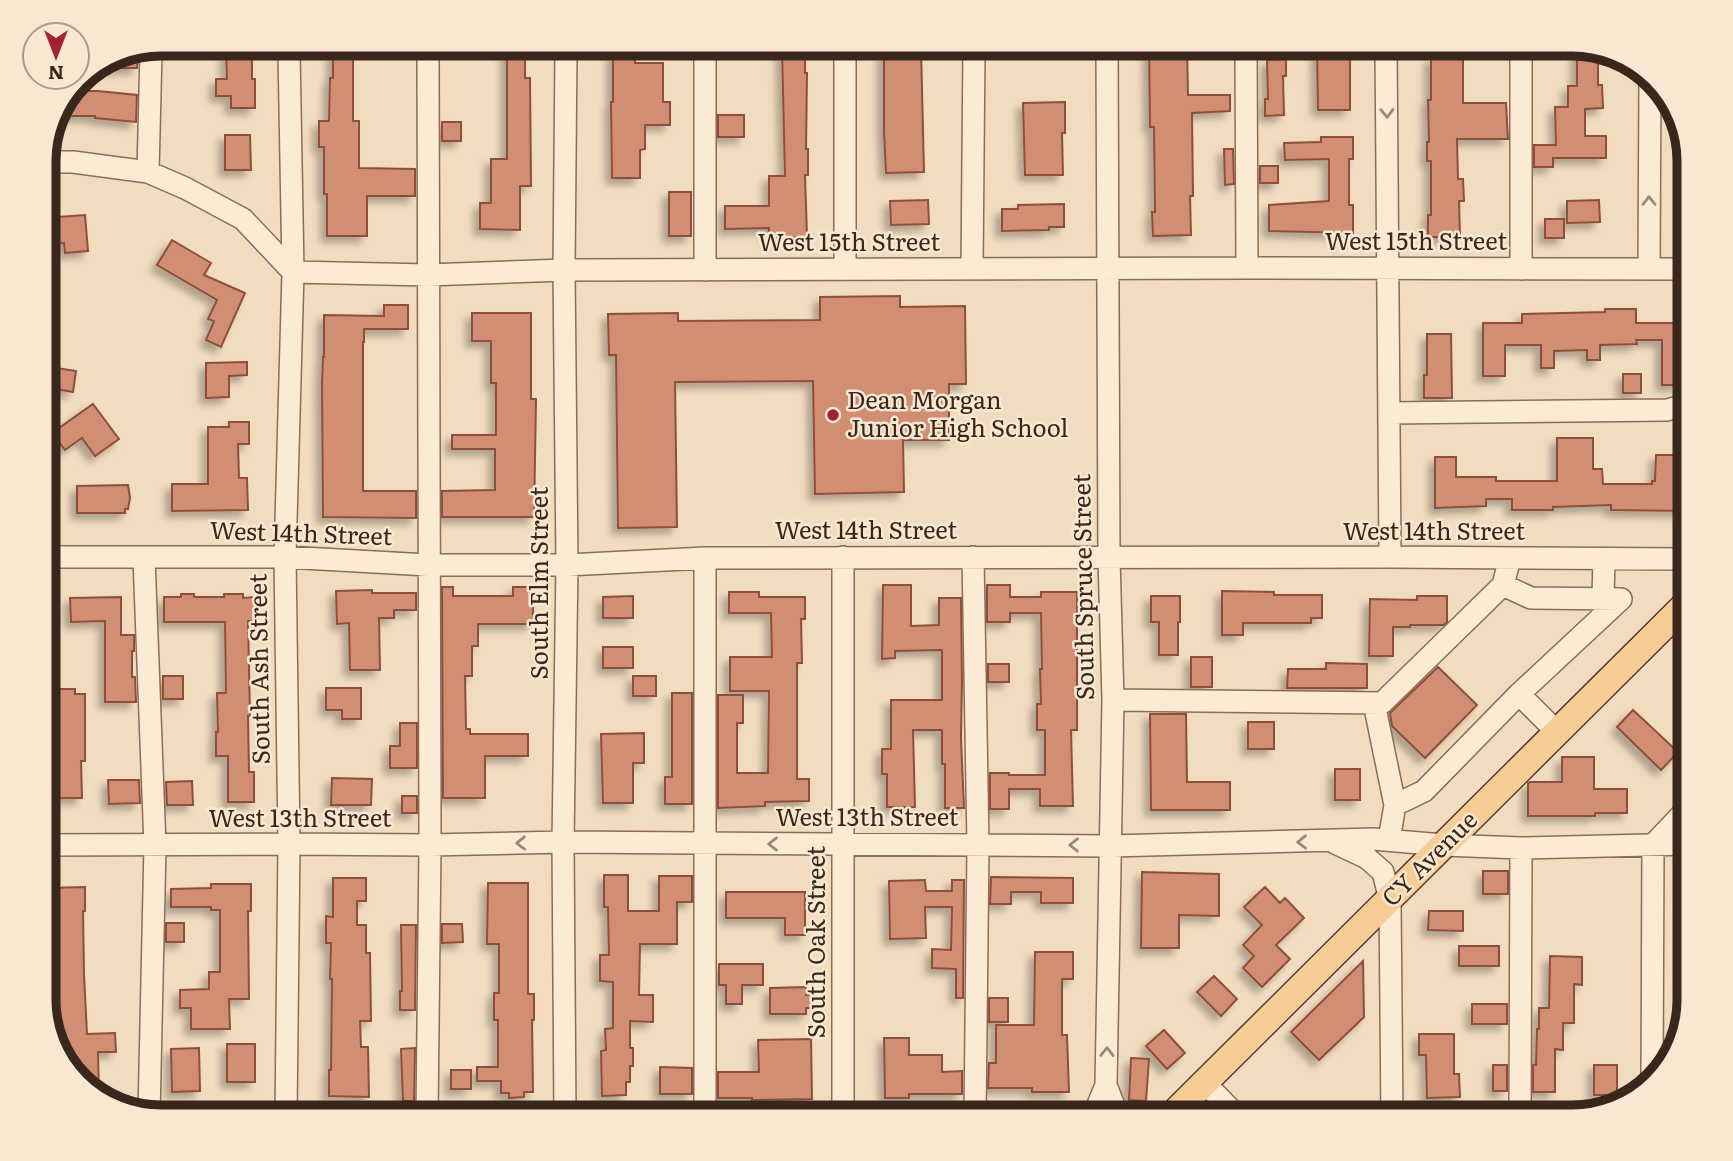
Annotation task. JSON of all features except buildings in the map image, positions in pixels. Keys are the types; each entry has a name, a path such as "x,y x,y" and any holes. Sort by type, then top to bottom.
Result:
{"main road":[{"name":"CY Avenue","path":"1182,1105 1677,613"}],"street":[{"name":"South Ash Street","path":"286,1105 289,844 285,557 293,272 289,56"},
{"path":"427,1105 430,845 428,56"},
{"name":"South Elm Street","path":"565,1105 563,842 568,565 564,270 566,56"},
{"path":"705,56 705,270"},
{"path":"845,56 845,269"},
{"path":"972,269 974,56"},
{"name":"South Spruce Street","path":"1098,1105 1106,1085 1113,700 1106,269 1107,56"},
{"path":"1246,56 1247,268"},
{"path":"1386,56 1390,557"},
{"path":"1521,56 1521,269"},
{"path":"148,172 150,57"},
{"path":"1649,269 1650,91"},
{"path":"56,162 148,172 185,188 243,219 293,272"},
{"name":"West 15th Street","path":"293,272 428,275 564,270 1677,269"},
{"path":"1389,413 1667,410 1677,407"},
{"name":"West 14th Street","path":"56,557 285,557 428,565 568,565 705,558 842,557 1677,559"},
{"name":"South Oak Street","path":"842,557 843,1105"},
{"path":"973,557 978,845 975,1105"},
{"path":"144,558 155,846 149,1104"},
{"path":"705,558 705,1105"},
{"path":"1113,700 1382,703 1503,585 1510,558"},
{"path":"1604,559 1604,598"},
{"path":"1395,806 1424,791 1519,694 1621,599 1531,598 1503,585"},
{"path":"1519,694 1557,732"},
{"path":"1374,703 1395,806 1389,840"},
{"path":"1651,1068 1653,845 1677,820"},
{"name":"West 13th Street","path":"56,845 430,845 563,842 1111,846 1389,840 1521,848 1677,845"},
{"path":"1331,841 1367,858 1383,872 1390,900 1392,1105"},
{"path":"1520,1105 1521,848"},
{"path":"1205,1083 1226,1105"},
{"name":"South Spruce Street","path":"1106,1085 1114,1105"}],"place":[{"name":"Dean Morgan Junior High School","path":"833,415"}]}
